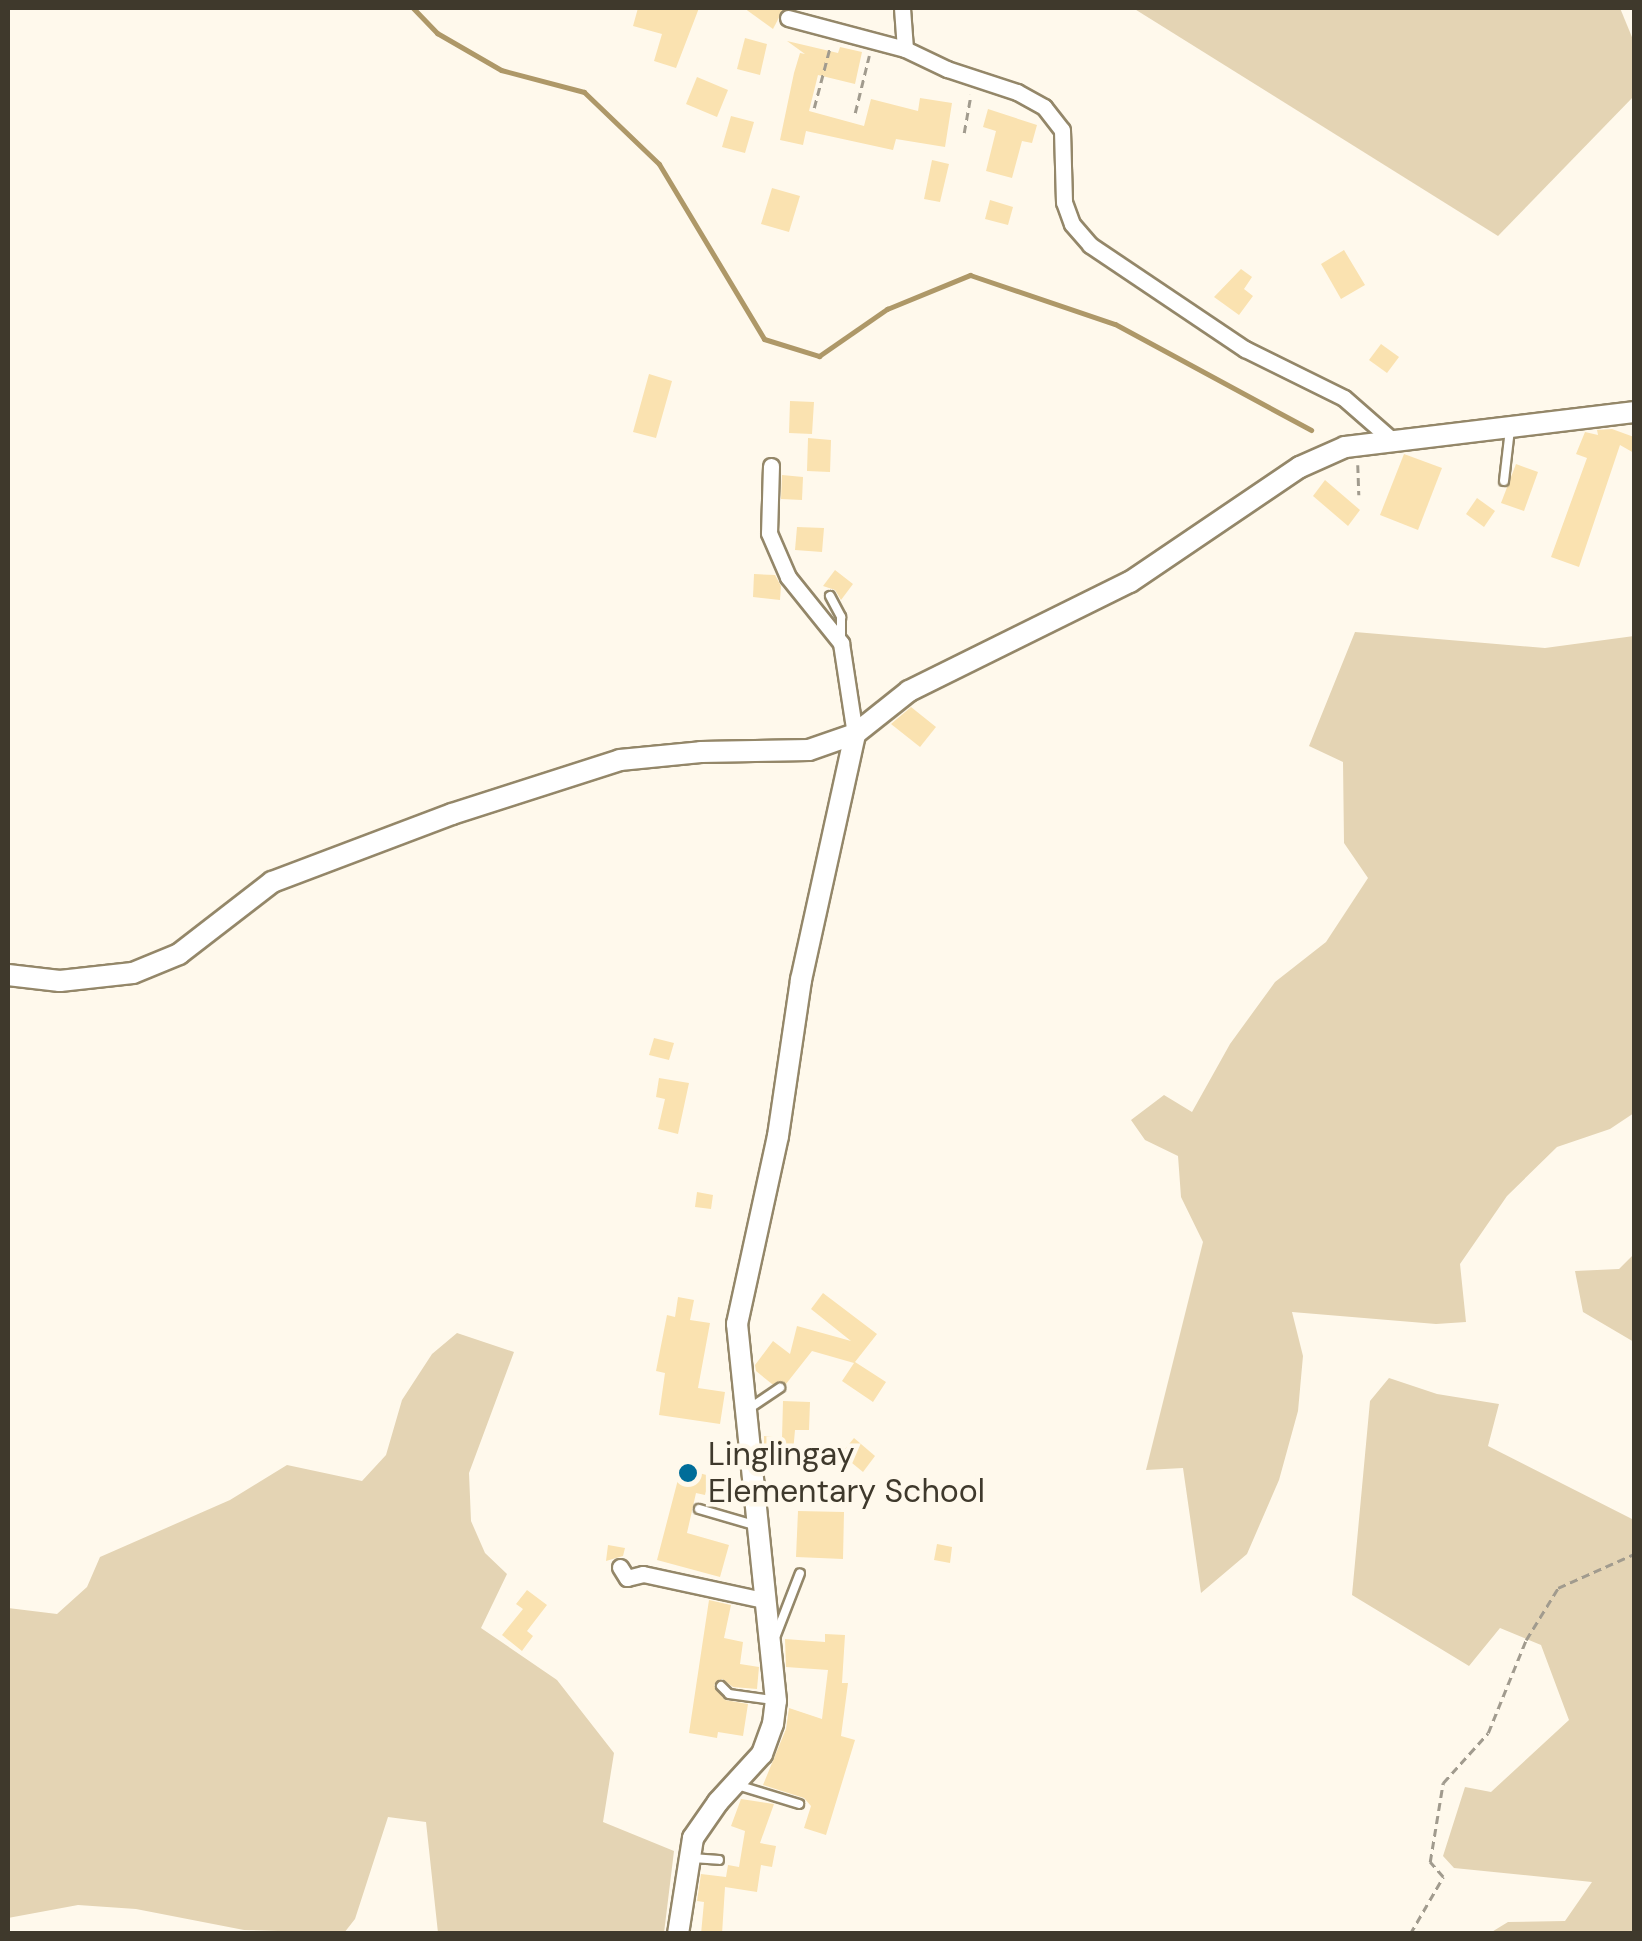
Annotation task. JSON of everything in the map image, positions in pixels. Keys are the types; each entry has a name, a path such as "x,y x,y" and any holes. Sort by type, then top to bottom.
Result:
{"street":[{"path":"902,8 905,49"},
{"path":"788,18 905,49 1017,92 1044,107 1062,130 1064,202 1072,224 1090,245 1245,349 1344,398 1392,440"},
{"path":"8,974 60,981 132,974 179,954 272,882 452,814 620,760 700,752 809,750 855,734 910,691 1130,582 1300,466 1358,443 1634,412"},
{"path":"678,1934 693,1838 718,1802 737,1786 762,1754 776,1701 743,1412 737,1324 778,1136 800,980 855,734 841,643 788,578 769,533 771,466"},
{"path":"620,1568 628,1578 643,1574 763,1600"}],"lane":[{"path":"1504,481 1511,424"},
{"path":"830,596 840,616 841,643"},
{"path":"743,1412 780,1388"},
{"path":"699,1509 758,1526"},
{"path":"771,1649 800,1573"},
{"path":"720,1686 729,1694 776,1701"},
{"path":"737,1786 798,1804"},
{"path":"688,1858 719,1860"}],"path":[{"path":"814,108 833,33"},
{"path":"855,113 872,42"},
{"path":"964,133 974,78"},
{"path":"1358,443 1359,495"},
{"path":"1410,1934 1442,1877 1430,1862 1443,1783 1488,1733 1526,1640 1558,1588 1634,1554"}],"shaded area":[{"path":"1133,8 1620,8 1634,42 1634,96 1498,236"},
{"path":"1355,632 1545,648 1634,636 1634,1113 1610,1129 1557,1147 1507,1196 1460,1264 1466,1322 1436,1324 1292,1312 1303,1356 1298,1411 1279,1480 1247,1554 1201,1593 1183,1468 1146,1470 1203,1242 1181,1197 1178,1156 1145,1140 1131,1120 1164,1095 1192,1112 1230,1044 1275,982 1326,942 1368,878 1344,843 1343,762 1309,746"},
{"path":"1634,1254 1634,1342 1583,1312 1575,1271 1619,1269"},
{"path":"457,1333 514,1352 469,1473 471,1521 485,1553 507,1574 481,1628 557,1680 614,1753 603,1822 674,1851 664,1933 438,1933 426,1822 388,1817 355,1919 344,1933 244,1930 136,1909 78,1905 8,1918 8,1608 57,1614 87,1587 100,1557 230,1500 287,1465 362,1481 386,1455 402,1400 432,1354"},
{"path":"1389,1378 1437,1394 1499,1404 1488,1446 1634,1520 1634,1933 1490,1933 1508,1922 1565,1921 1592,1882 1454,1868 1443,1856 1465,1787 1491,1792 1569,1720 1541,1645 1500,1628 1469,1666 1352,1595 1370,1401"}],"building":[{"path":"638,8 699,8 676,68 654,61 662,34 633,26"},
{"path":"744,8 784,8 773,29"},
{"path":"745,38 767,44 760,75 737,69"},
{"path":"787,41 838,53 840,47 862,52 855,84 818,75 809,111 864,126 871,99 918,111 920,98 952,103 945,147 896,139 893,150 806,131 803,145 780,140 794,73 800,53 805,54"},
{"path":"697,77 728,90 717,117 686,104"},
{"path":"988,109 1037,125 1032,143 1022,141 1012,178 986,171 996,131 983,127"},
{"path":"731,116 754,122 745,153 722,147"},
{"path":"932,160 949,164 940,202 924,199"},
{"path":"772,188 800,196 789,232 761,224"},
{"path":"990,200 1013,207 1008,225 985,219"},
{"path":"1344,250 1365,285 1341,299 1321,264"},
{"path":"1241,269 1252,277 1244,289 1253,296 1239,315 1214,297"},
{"path":"1381,344 1399,357 1387,373 1369,360"},
{"path":"649,374 672,381 656,438 633,432"},
{"path":"790,401 814,402 812,434 789,433"},
{"path":"1612,429 1634,437 1634,453 1620,445 1579,567 1551,557 1587,458 1576,454 1585,432 1598,435 1597,430"},
{"path":"808,438 831,440 830,472 807,471"},
{"path":"1404,454 1442,468 1418,530 1380,515"},
{"path":"1516,464 1538,472 1524,511 1501,503"},
{"path":"782,475 803,477 802,500 781,499"},
{"path":"1325,480 1360,510 1348,526 1313,496"},
{"path":"1477,498 1495,511 1484,527 1466,514"},
{"path":"797,527 824,528 822,552 795,550"},
{"path":"835,570 853,584 841,600 835,590 823,586"},
{"path":"754,574 775,575 781,586 780,600 753,597"},
{"path":"911,707 936,727 920,747 891,724"},
{"path":"654,1038 674,1043 669,1060 649,1055"},
{"path":"659,1078 689,1083 678,1134 658,1129 665,1099 656,1097"},
{"path":"697,1192 713,1195 711,1209 695,1207"},
{"path":"823,1293 877,1334 855,1362 886,1382 873,1402 842,1381 854,1363 812,1351 786,1384 772,1384 756,1371 755,1365 773,1341 790,1354 797,1326 851,1341 811,1309"},
{"path":"678,1297 694,1300 690,1320 710,1323 698,1388 725,1392 720,1424 659,1415 665,1373 656,1371 667,1315 675,1317"},
{"path":"783,1401 810,1402 809,1430 795,1430 792,1464 764,1456 764,1436 782,1438"},
{"path":"854,1438 875,1456 863,1472 841,1454"},
{"path":"681,1468 710,1476 705,1495 696,1493 687,1533 729,1545 720,1577 657,1560"},
{"path":"798,1511 844,1512 843,1559 796,1557"},
{"path":"937,1544 952,1547 950,1563 934,1560"},
{"path":"608,1545 625,1548 623,1556 606,1561"},
{"path":"527,1590 547,1605 527,1631 533,1636 522,1651 502,1635 523,1609 516,1604"},
{"path":"709,1600 731,1605 724,1638 743,1642 740,1664 759,1667 757,1689 733,1687 722,1679 714,1685 725,1700 748,1704 743,1736 718,1732 717,1738 689,1733"},
{"path":"825,1634 845,1635 842,1683 848,1683 841,1736 855,1740 826,1835 804,1828 811,1806 804,1798 763,1785 786,1729 789,1708 822,1719 828,1670 786,1667 785,1639 825,1642"},
{"path":"741,1799 774,1804 760,1843 776,1846 772,1867 761,1865 757,1892 725,1887 722,1934 701,1934 704,1902 697,1901 701,1874 726,1877 728,1865 739,1867 745,1831 731,1826"}],"waterway":[{"path":"413,8 437,33 501,70 584,92 659,164 764,339 819,356 887,309 970,275 1115,324 1311,430"}],"place":[{"name":"Linglingay Elementary School","path":"688,1473"}]}
